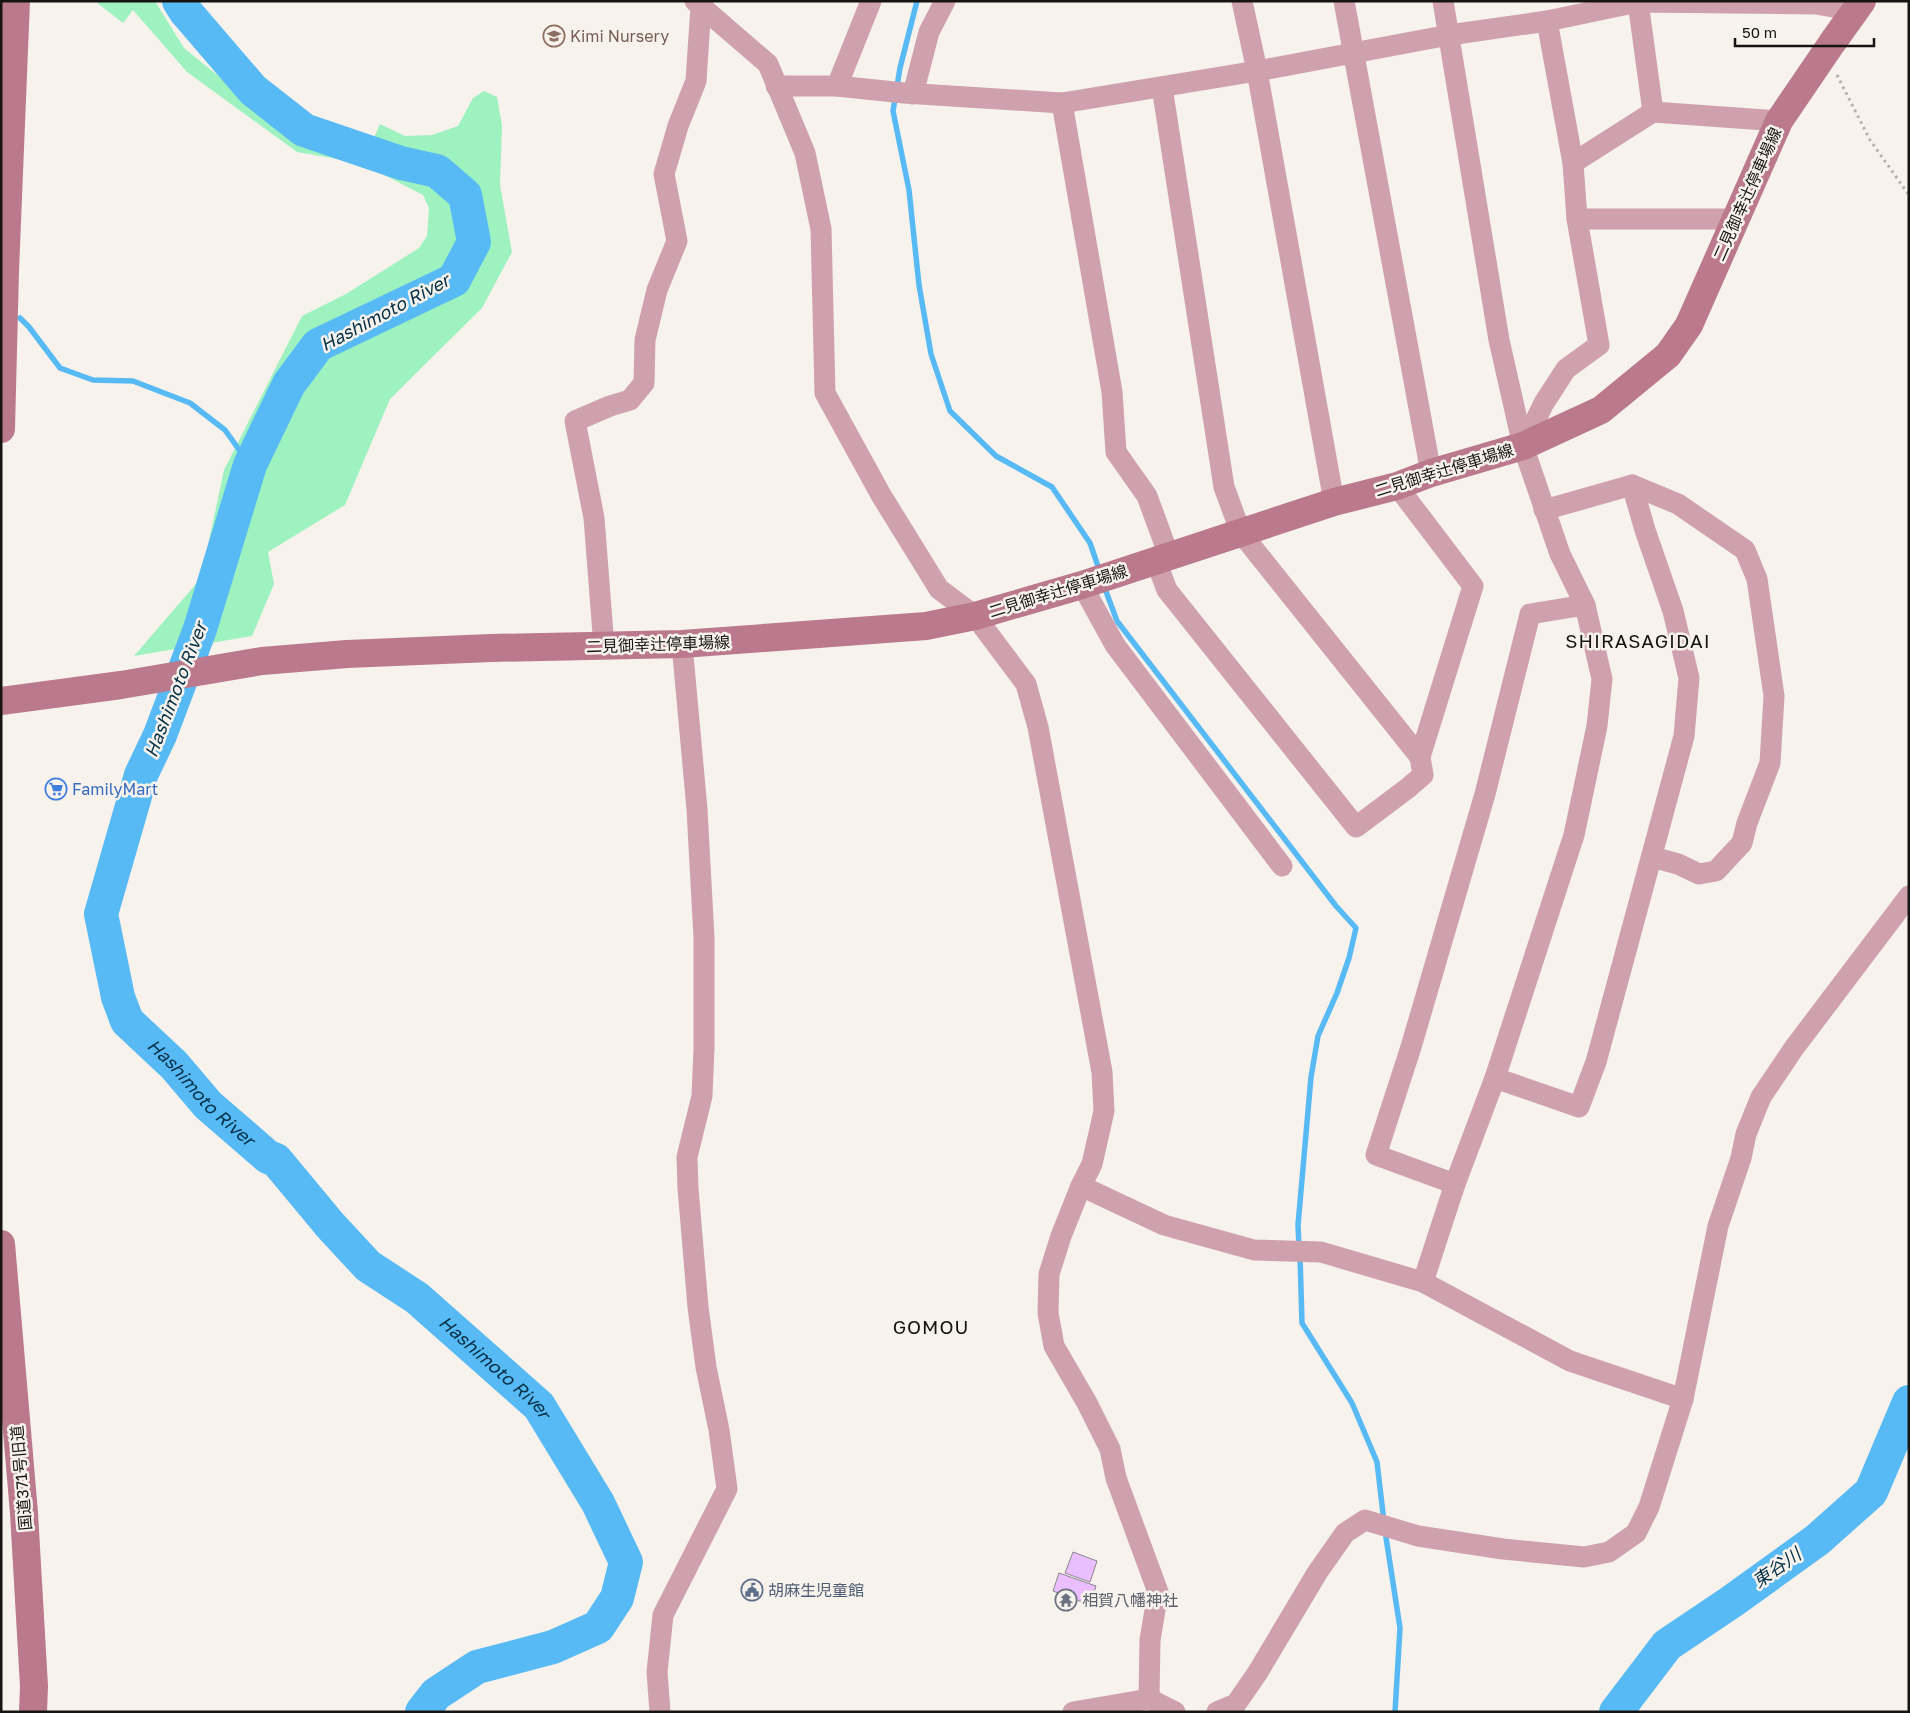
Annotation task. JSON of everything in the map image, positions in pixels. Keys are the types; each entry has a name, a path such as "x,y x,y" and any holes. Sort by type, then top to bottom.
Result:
{"main road":[{"path":"1,429 16,1"},
{"name":"二見御幸辻停車場線","path":"1,702 121,686 262,662 367,654 491,648 682,644 926,626 975,616 1084,585 1334,502 1397,486 1431,473 1523,446 1601,410 1668,355 1689,325 1779,121 1858,6"},
{"name":"国道371号旧道","path":"1,1244 24,1513 34,1686 32,1712"}],"street":[{"path":"844,87 871,1"},
{"path":"909,93 929,32 945,1"},
{"path":"1242,1 1257,72 1334,502"},
{"path":"1344,1 1431,473"},
{"path":"1423,1282 1455,1184 1494,1078 1574,835 1597,726 1602,679 1585,605 1560,554 1523,446 1499,340 1443,1"},
{"path":"776,86 844,87 1062,103 1257,72 1448,34 1548,21 1638,2 1816,3 1858,6"},
{"path":"1638,2 1653,112"},
{"path":"698,4 768,64 806,153 821,229 825,393 881,495 939,589 975,616 1026,684 1038,727 1102,1072 1104,1112 1092,1164 1061,1236 1049,1274 1048,1313 1054,1346 1087,1403 1110,1449 1116,1478 1158,1592 1150,1640 1149,1699"},
{"path":"604,647 594,518 575,421 610,406 630,400 644,383 645,340 657,290 677,241 664,174 678,126 696,81 698,4"},
{"path":"1523,446 1544,404 1566,369 1599,345 1577,219 1573,163 1548,21"},
{"path":"1162,87 1224,487 1241,533 1420,757"},
{"path":"1062,103 1112,392 1116,452 1147,496 1162,558 1167,590 1356,827 1423,775 1420,757 1473,586 1397,486"},
{"path":"1573,163 1653,112 1779,121"},
{"path":"1577,219 1737,219"},
{"path":"1544,510 1632,484 1678,504 1745,550 1757,579 1774,696 1770,763 1747,823 1742,843 1716,871 1699,874 1678,864 1652,856"},
{"path":"1494,1078 1580,1107 1596,1062 1684,736 1689,678 1672,611 1632,484"},
{"path":"1084,585 1115,645 1282,866"},
{"path":"1455,1184 1376,1155 1412,1047 1485,794 1530,614 1585,605"},
{"path":"660,1712 657,1672 663,1615 727,1489 719,1430 706,1367 698,1307 688,1188 687,1157 702,1096 704,938 697,809 682,644"},
{"path":"1217,1712 1236,1704 1258,1672 1317,1573 1346,1533 1365,1520 1418,1536 1503,1549 1584,1558 1609,1552 1636,1533 1649,1507 1683,1399 1718,1226 1746,1134 1761,1097 1794,1048 1909,896"},
{"path":"1081,1186 1164,1225 1254,1250 1321,1252 1423,1282 1570,1361 1683,1399"},
{"path":"1073,1712 1149,1699 1175,1712"}],"path":[{"path":"1832,42 1834,70 1870,140 1909,195"}],"green space":[{"path":"155,1 184,48 275,122 365,158 380,124 405,136 432,135 458,126 473,98 484,91 497,97 502,125 500,185 512,252 482,308 390,399 345,505 268,552 274,584 252,636 134,656 201,578 224,470 302,316 346,294 419,248 427,236 429,208 423,195 361,163 297,152 187,72 133,10 123,23 96,2"}],"building":[{"path":"1073,1552 1097,1561 1090,1582 1065,1573"},
{"path":"1059,1573 1096,1586 1090,1605 1053,1591"}],"waterway":[{"name":"Hashimoto River","path":"179,1 186,12 253,90 304,130 401,163 437,171 465,195 474,242 454,280 318,345 289,384 250,465 200,629 160,735 141,775 101,914 118,997 127,1021 174,1065 208,1105 268,1157 276,1160 330,1225 368,1266 417,1298 539,1406 598,1503 626,1562 617,1598 598,1627 553,1647 477,1667 436,1694 422,1712"},
{"path":"917,1 900,68 893,111 909,190 919,285 931,354 950,411 996,456 1052,487 1090,543 1100,572"},
{"path":"20,318 60,368 93,380 133,381 190,403 225,430 250,465"},
{"path":"1104,586 1117,621 1336,906 1356,928 1349,958 1337,993 1318,1036 1311,1077 1298,1225 1299,1247"},
{"path":"1300,1256 1302,1323 1352,1403 1377,1462 1384,1522"},
{"name":"東谷川","path":"1616,1712 1667,1645 1817,1540 1871,1492 1909,1402"},
{"path":"1385,1531 1400,1628 1395,1712"}],"place":[{"name":"Kimi Nursery","path":"554,36"},
{"name":"FamilyMart","path":"56,789"},
{"name":"胡麻生児童館","path":"752,1590"},
{"name":"相賀八幡神社","path":"1066,1600"}],"district":[{"name":"SHIRASAGIDAI","path":"1638,641"},
{"name":"GOMOU","path":"931,1327"}]}
